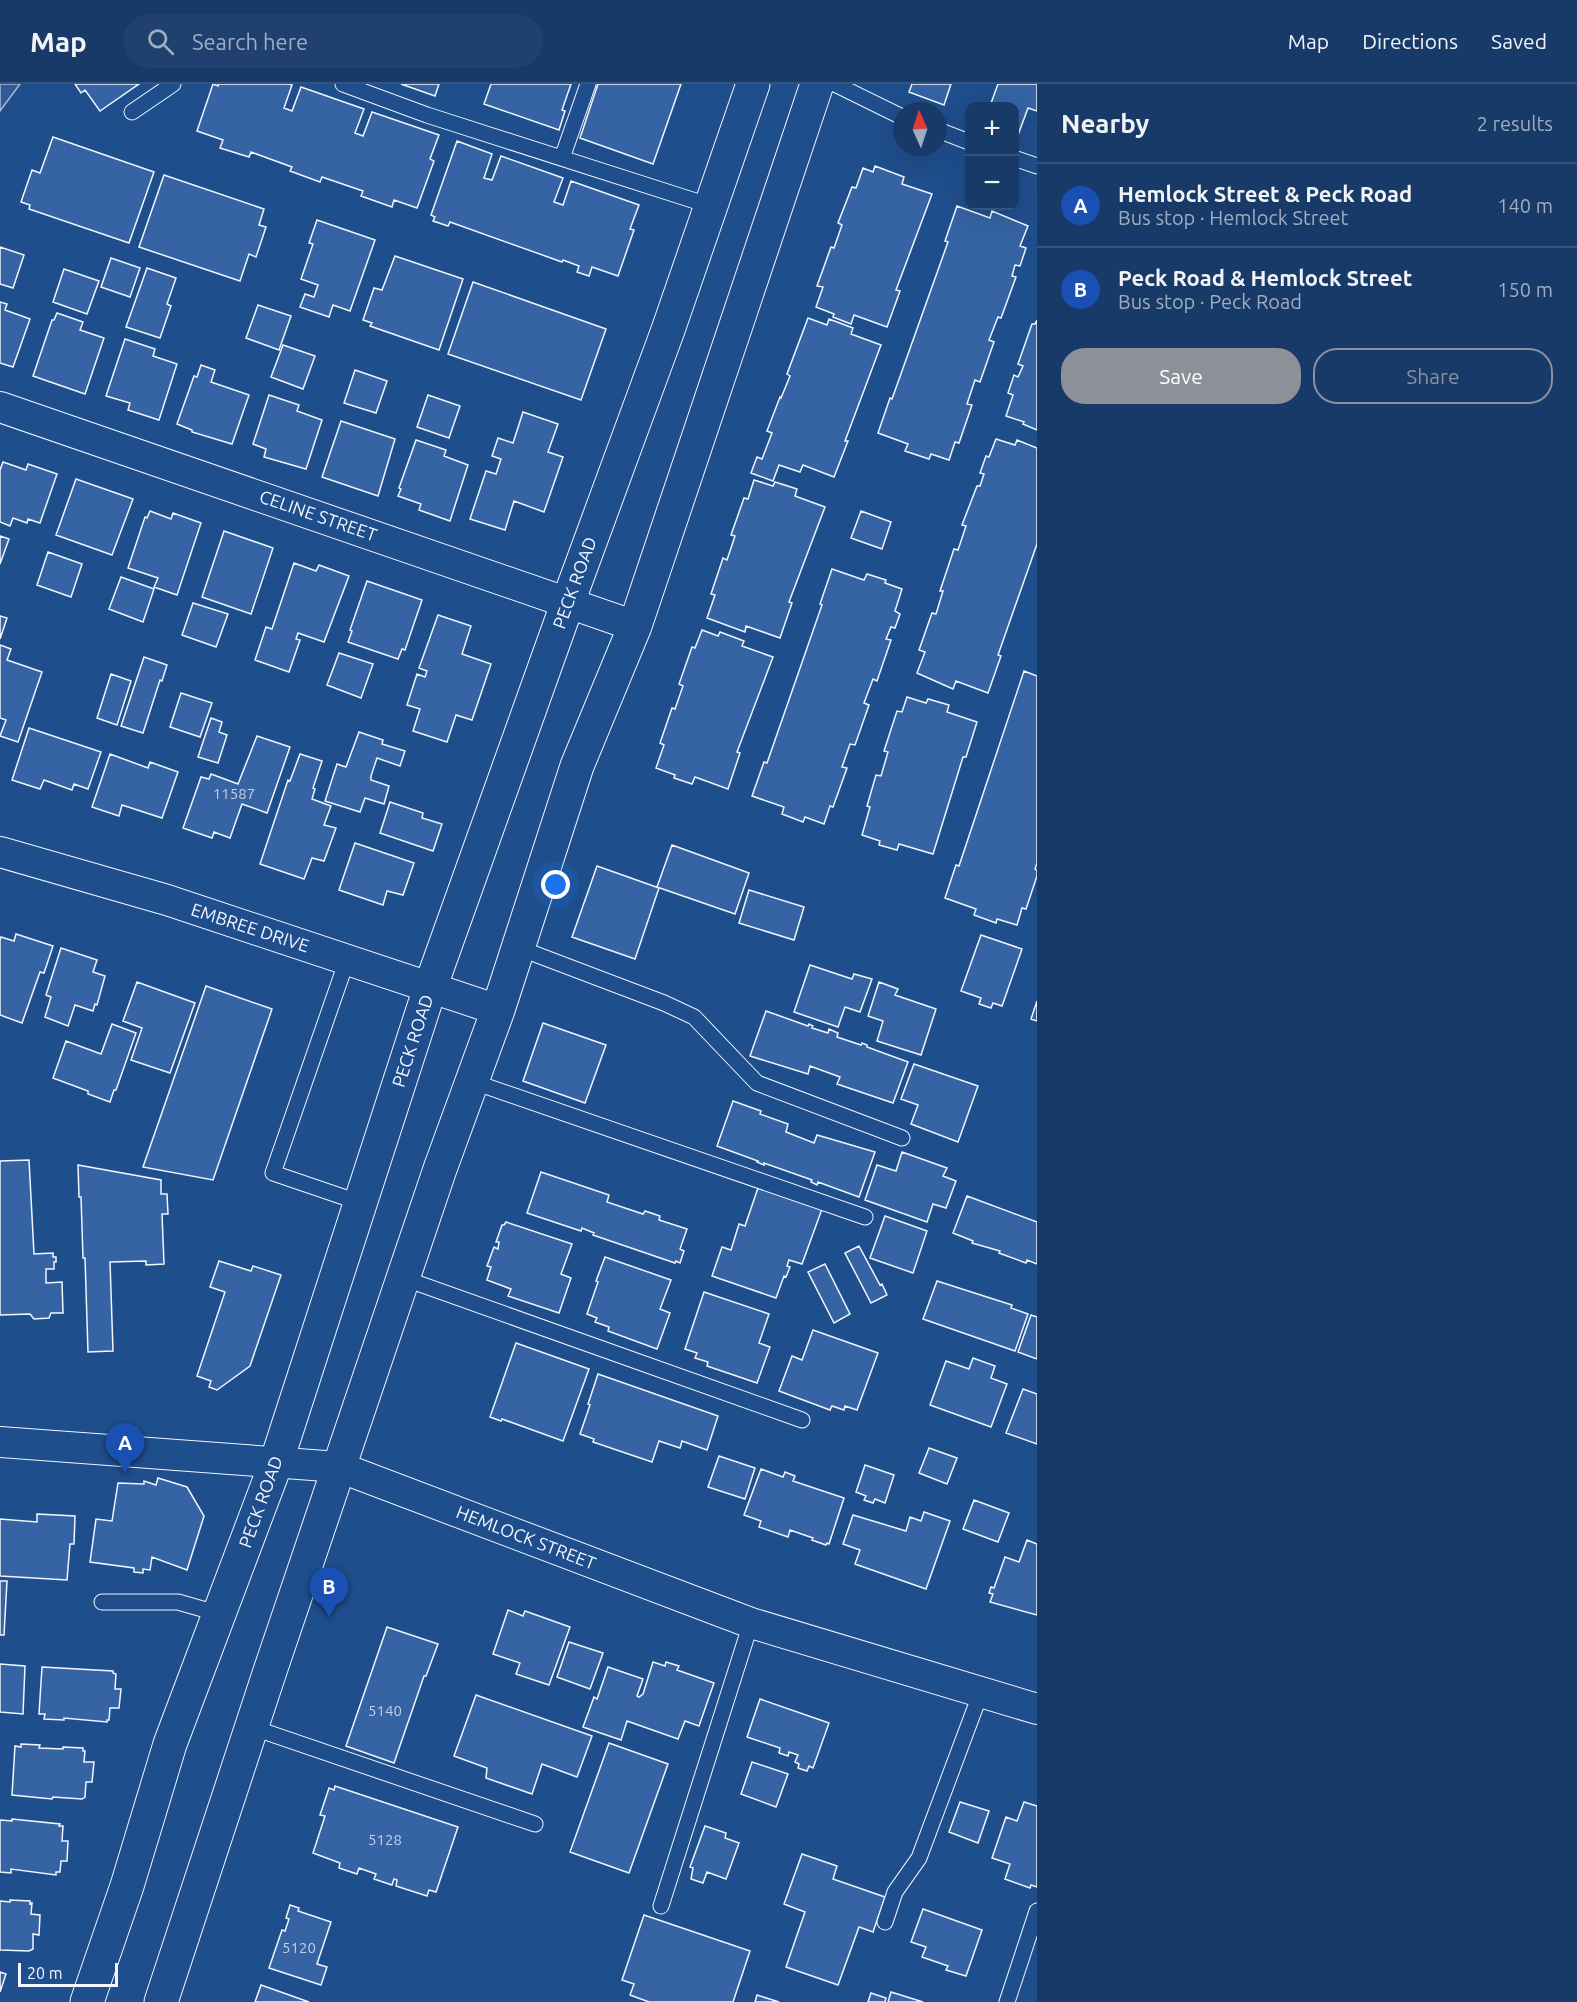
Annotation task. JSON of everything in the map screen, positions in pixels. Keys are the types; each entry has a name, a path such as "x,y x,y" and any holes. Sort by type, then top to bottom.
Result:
{"main road":[{"name":"PECK ROAD","path":"87,2002 127,1886 170,1744 276,1463 430,988 668,330 753,84"},
{"path":"161,2002 251,1727 403,1278 519,948 577,766 635,626 818,84"}],"street":[{"name":"CELINE STREET","path":"0,406 635,626"},
{"name":"EMBREE DRIVE","path":"0,852 166,900 498,1010"},
{"name":"HEMLOCK STREET","path":"0,1442 339,1467 752,1623 1037,1709"}],"lane":[{"path":"132,112 173,84"},
{"path":"343,84 427,116 711,206"},
{"path":"562,158 588,84"},
{"path":"835,84 893,113"},
{"path":"947,133 965,140"},
{"path":"1019,160 1037,166"},
{"path":"519,948 664,1003 694,1017 757,1083 902,1138"},
{"path":"347,960 273,1173 361,1203"},
{"path":"471,1081 865,1217"},
{"path":"403,1278 802,1420"},
{"path":"102,1602 178,1602 220,1614"},
{"path":"661,1906 752,1623"},
{"path":"885,1922 895,1892 919,1858 981,1692"},
{"path":"251,1727 535,1824"},
{"path":"1007,2002 1037,1911"}],"shaded area":[{"path":"0,84 20,84 0,111"}],"building":[{"path":"75,84 139,84 100,111 85,90 81,93"},
{"path":"213,84 218,86 218,84 292,85 284,108 292,111 301,87 364,109 355,133 363,136 372,112 439,135 430,159 434,161 417,208 394,200 392,207 361,196 363,191 322,177 320,182 290,171 292,167 251,152 249,157 220,148 223,140 197,131"},
{"path":"401,84 439,84 435,96"},
{"path":"491,84 571,84 562,110 565,111 559,130 484,104"},
{"path":"598,84 681,84 653,164 580,138"},
{"path":"912,84 951,84 945,102 936,102 909,92"},
{"path":"998,84 1037,84 1037,111 1028,108 1019,132 1019,102 991,102"},
{"path":"53,137 154,172 129,243 29,209 30,205 21,202 32,170 40,173"},
{"path":"457,141 492,154 484,178 492,180 501,156 563,178 554,202 563,205 571,181 639,205 630,229 634,230 618,276 592,267 589,276 577,272 579,266 563,260 562,262 450,222 448,226 433,221 435,217 431,215"},
{"path":"875,166 904,177 902,184 932,194 896,290 900,291 887,327 854,315 851,324 816,307 823,287 817,286 831,247 834,248 842,225 838,223 852,187 856,188 863,168 873,172"},
{"path":"164,175 264,209 259,225 266,227 256,257 249,254 240,281 139,247"},
{"path":"957,206 990,218 992,211 1028,226 1020,246 1026,248 1020,266 1015,265 1012,276 1016,277 1001,318 998,317 989,340 994,342 980,382 975,380 967,404 972,405 959,443 955,442 949,460 931,454 929,459 905,451 908,444 878,433 948,242 945,241"},
{"path":"317,220 375,240 350,311 333,305 329,317 300,307 305,294 314,297 318,285 301,279 313,244 309,243"},
{"path":"0,247 24,255 13,288 0,284"},
{"path":"395,256 463,279 439,350 370,326 372,323 363,320 374,288 382,290"},
{"path":"111,258 140,268 130,297 101,287"},
{"path":"147,268 176,278 167,304 171,306 160,338 126,327"},
{"path":"64,269 99,281 87,314 53,302"},
{"path":"473,282 606,329 581,400 448,354"},
{"path":"0,302 7,304 5,310 30,319 13,367 0,363"},
{"path":"258,305 291,316 279,350 246,338"},
{"path":"57,313 83,322 80,330 104,338 85,394 33,376 52,320"},
{"path":"808,318 827,325 829,319 853,328 851,334 881,345 834,477 803,465 800,472 779,465 773,481 751,473 757,457 762,459 772,433 767,431 790,376 787,374"},
{"path":"1037,320 1037,430 1023,424 1024,422 1006,416 1013,395 1008,393 1014,375 1018,377 1023,366 1018,364 1032,324 1035,324"},
{"path":"125,339 155,349 153,356 177,364 159,420 128,410 130,403 106,396"},
{"path":"283,345 315,356 303,389 271,377"},
{"path":"201,365 215,370 211,382 249,395 232,444 192,432 177,424 194,376 197,377"},
{"path":"355,370 387,381 376,413 344,403"},
{"path":"269,395 299,405 297,411 322,420 306,469 264,457 266,449 253,444"},
{"path":"428,395 460,406 449,438 417,427"},
{"path":"523,412 558,424 548,452 563,457 544,512 514,501 505,530 470,519 486,471 496,474 501,459 492,456 498,438 513,443"},
{"path":"341,421 395,439 378,496 322,477"},
{"path":"996,439 1015,445 1017,440 1037,448 1037,544 998,655 1001,656 988,693 956,681 953,689 917,673 925,652 919,650 932,613 936,614 943,591 940,591 954,549 958,550 966,526 962,525 977,486 980,486 984,474 980,473 986,456 989,457"},
{"path":"416,440 446,450 444,456 468,465 450,521 419,510 421,504 398,496"},
{"path":"3,462 26,470 28,464 57,474 40,523 28,519 27,523 13,518 10,526 0,522 0,470"},
{"path":"76,479 133,499 112,555 56,535"},
{"path":"754,480 773,486 775,482 797,489 795,496 825,507 789,602 792,603 780,638 746,626 745,632 707,618 715,595 711,594 723,558 727,560 735,536 731,535 744,498 748,499"},
{"path":"150,511 171,519 173,513 201,523 177,595 154,587 158,578 128,568 145,517 147,518"},
{"path":"861,511 891,522 882,549 851,538"},
{"path":"224,531 273,548 251,614 202,597"},
{"path":"0,536 9,539 0,564"},
{"path":"48,552 82,564 71,597 37,585"},
{"path":"294,563 316,571 319,565 349,576 324,642 298,633 296,639 300,640 289,672 255,660 266,627 272,629"},
{"path":"832,569 864,580 867,574 886,580 885,583 902,589 895,611 900,614 895,628 891,627 886,639 891,640 877,681 873,679 864,703 869,705 855,745 850,744 842,767 847,768 833,807 830,806 824,824 805,817 803,822 782,814 784,807 752,796 764,762 767,763 822,605 820,604"},
{"path":"121,577 154,589 143,622 109,609"},
{"path":"367,581 422,600 405,650 402,649 398,659 348,642"},
{"path":"193,603 228,614 216,647 182,635"},
{"path":"438,615 471,626 462,654 491,664 472,720 456,715 447,742 413,731 420,709 407,705 417,674 425,677 427,671 419,668"},
{"path":"0,616 7,618 0,639"},
{"path":"702,630 718,636 720,632 744,641 742,646 773,657 737,752 740,753 728,789 695,777 692,784 674,778 675,775 656,768 664,745 660,743 672,708 675,709 683,686 679,684 692,647 695,648"},
{"path":"0,645 11,649 7,660 42,672 18,742 0,736 6,720 0,718"},
{"path":"339,653 373,664 361,698 327,685"},
{"path":"144,657 167,665 143,733 121,726"},
{"path":"1024,671 1037,676 1037,863 1035,869 1037,876 1026,909 1022,908 1017,925 997,919 996,923 974,915 976,909 945,898 956,865 959,866"},
{"path":"111,674 131,681 117,725 97,718"},
{"path":"181,693 212,703 200,737 170,727"},
{"path":"907,697 926,703 928,699 949,705 947,712 977,722 966,757 963,757 933,854 899,844 897,850 879,845 880,841 862,835 876,775 881,776 888,752 884,751 897,711 902,712"},
{"path":"211,718 222,722 219,732 227,735 218,763 198,757"},
{"path":"29,728 101,752 88,789 74,784 72,790 44,780 40,789 12,780"},
{"path":"359,732 383,740 382,744 405,751 400,766 377,758 371,780 389,786 384,804 365,798 360,812 325,801 337,764 346,767"},
{"path":"257,736 290,747 267,813 242,804 230,838 214,832 212,838 183,828 201,777 209,779 211,774 238,784"},
{"path":"110,754 148,768 150,762 178,772 162,818 122,805 119,816 92,807"},
{"path":"300,754 322,761 313,788 315,789 312,799 331,806 324,825 336,828 324,861 312,858 304,879 260,864 288,780 290,781"},
{"path":"390,802 423,813 422,818 442,824 433,851 380,833"},
{"path":"355,843 414,863 403,895 387,891 383,905 339,890"},
{"path":"672,845 749,873 735,914 657,887"},
{"path":"597,866 659,888 635,959 572,937"},
{"path":"749,890 804,907 794,940 739,923"},
{"path":"16,934 53,946 44,973 40,972 22,1023 0,1015 0,940 1,937 14,941"},
{"path":"981,935 1022,949 1002,1006 993,1003 991,1008 979,1004 981,998 961,991"},
{"path":"61,948 97,960 93,972 105,976 97,1005 95,1004 93,1011 75,1005 68,1026 45,1017 51,997 46,995"},
{"path":"810,965 852,979 854,974 872,979 860,1012 845,1007 838,1027 794,1012"},
{"path":"137,982 195,1003 170,1073 131,1060 142,1028 123,1021"},
{"path":"879,982 898,989 895,995 936,1009 921,1055 877,1041 883,1021 868,1016"},
{"path":"206,986 272,1009 213,1180 143,1167"},
{"path":"1037,1001 1037,1021 1031,1019"},
{"path":"766,1011 808,1026 809,1024 813,1026 812,1028 828,1033 829,1029 838,1033 837,1037 861,1045 862,1043 908,1062 893,1103 837,1084 840,1077 810,1066 808,1074 750,1056"},
{"path":"543,1023 606,1045 585,1103 523,1081"},
{"path":"112,1024 136,1033 110,1102 53,1078 66,1041 101,1054"},
{"path":"914,1064 978,1086 958,1142 911,1124 918,1105 901,1099"},
{"path":"733,1101 788,1124 786,1132 814,1143 817,1135 875,1152 859,1197 818,1182 817,1185 811,1182 812,1180 764,1163 764,1165 717,1146"},
{"path":"902,1152 947,1168 943,1176 956,1181 946,1208 933,1204 927,1222 865,1200 877,1165 896,1171"},
{"path":"29,1160 34,1254 53,1253 56,1262 54,1262 54,1269 46,1269 46,1283 62,1282 63,1313 51,1313 49,1318 34,1319 30,1314 0,1315 0,1161"},
{"path":"78,1165 161,1180 161,1194 167,1194 168,1214 162,1214 164,1264 146,1265 146,1261 110,1262 113,1351 88,1352 85,1258 83,1258"},
{"path":"541,1172 609,1195 607,1202 643,1214 645,1211 660,1216 659,1220 687,1229 680,1249 684,1251 680,1263 593,1235 594,1233 582,1228 581,1231 527,1213"},
{"path":"759,1185 822,1209 802,1264 789,1260 787,1266 790,1267 776,1298 712,1276 722,1247 731,1250 739,1224 745,1226"},
{"path":"967,1196 1037,1222 1037,1264 1027,1260 1026,1263 999,1253 1000,1251 972,1243 973,1241 953,1233"},
{"path":"885,1216 927,1231 913,1273 870,1258"},
{"path":"506,1222 572,1244 561,1274 571,1278 559,1313 508,1296 511,1289 487,1280 491,1267 487,1266 494,1247 498,1249 499,1242 496,1242 502,1225"},
{"path":"859,1246 887,1295 871,1303 845,1253"},
{"path":"605,1257 671,1280 660,1309 670,1313 657,1349 608,1331 609,1327 595,1322 597,1318 587,1314"},
{"path":"219,1261 251,1271 253,1266 281,1275 250,1366 217,1390 209,1387 211,1381 197,1376 225,1292 210,1287"},
{"path":"825,1264 850,1314 834,1323 808,1272"},
{"path":"937,1281 1012,1305 1011,1308 1028,1314 1015,1351 923,1319"},
{"path":"704,1292 769,1314 759,1343 770,1347 757,1383 707,1366 708,1362 695,1358 697,1353 685,1349"},
{"path":"1031,1315 1037,1317 1037,1359 1018,1352"},
{"path":"813,1330 878,1353 857,1410 845,1406 844,1410 832,1406 830,1410 779,1391 792,1356 802,1360"},
{"path":"516,1343 589,1369 563,1441 502,1419 501,1421 490,1417"},
{"path":"973,1358 995,1366 991,1378 1007,1384 991,1427 930,1405 946,1361 969,1369"},
{"path":"598,1374 718,1416 707,1450 682,1441 680,1448 659,1441 652,1462 593,1442 594,1439 580,1434"},
{"path":"1023,1389 1037,1394 1037,1444 1006,1433"},
{"path":"929,1448 957,1458 947,1484 919,1473"},
{"path":"719,1456 755,1468 745,1499 708,1487"},
{"path":"865,1465 894,1475 885,1503 875,1499 873,1503 864,1500 866,1496 856,1492"},
{"path":"761,1469 783,1477 785,1472 795,1476 793,1481 844,1498 829,1544 812,1540 813,1538 790,1530 788,1537 759,1527 761,1521 744,1515"},
{"path":"158,1478 187,1487 204,1516 187,1570 152,1557 150,1570 143,1569 143,1573 134,1572 134,1568 90,1562 96,1519 112,1521 118,1483 144,1484 144,1481 156,1485"},
{"path":"974,1500 1009,1513 998,1542 963,1529"},
{"path":"924,1512 950,1521 926,1589 855,1564 860,1550 843,1544 853,1515 906,1531 910,1517 921,1521"},
{"path":"37,1514 75,1516 74,1544 70,1544 67,1580 0,1576 0,1519 37,1522"},
{"path":"1027,1540 1037,1544 1037,1615 990,1602 993,1594 989,1593 991,1587 994,1588 1005,1557 1019,1562"},
{"path":"0,1581 7,1581 4,1635 0,1635"},
{"path":"508,1610 523,1616 525,1611 570,1627 549,1685 516,1674 520,1663 493,1654"},
{"path":"387,1627 438,1644 426,1676 424,1676 394,1763 346,1746"},
{"path":"569,1642 603,1653 590,1689 557,1677"},
{"path":"653,1662 665,1666 666,1662 679,1666 677,1670 714,1683 699,1726 685,1721 678,1739 627,1721 621,1740 583,1727 594,1697 597,1699 608,1667 643,1679 637,1696 639,1697 643,1694"},
{"path":"0,1664 25,1666 23,1714 0,1712"},
{"path":"42,1667 113,1671 116,1674 115,1689 121,1689 119,1708 110,1708 107,1722 64,1718 64,1720 44,1719 45,1714 39,1714"},
{"path":"476,1695 592,1736 577,1777 542,1764 532,1794 486,1778 487,1768 454,1756"},
{"path":"760,1699 829,1723 813,1768 809,1766 807,1771 798,1768 799,1764 795,1762 798,1755 789,1752 788,1756 779,1753 780,1748 747,1737"},
{"path":"609,1743 668,1764 629,1873 570,1852"},
{"path":"21,1744 40,1745 39,1748 83,1748 84,1762 94,1762 92,1782 86,1782 85,1797 82,1799 53,1797 52,1799 12,1795 15,1746 21,1747"},
{"path":"752,1762 788,1774 776,1807 741,1794"},
{"path":"335,1786 458,1827 436,1892 429,1890 427,1896 396,1886 397,1880 394,1879 392,1885 374,1879 376,1874 359,1868 357,1874 339,1868 340,1863 313,1853 325,1816 320,1815 329,1788 334,1790"},
{"path":"960,1802 989,1811 978,1843 949,1832"},
{"path":"1024,1802 1037,1806 1037,1887 1031,1885 1030,1888 1005,1879 1010,1864 992,1858 1006,1817 1017,1821"},
{"path":"12,1819 63,1826 62,1841 68,1841 67,1861 61,1861 60,1872 56,1872 56,1875 11,1869 11,1873 0,1872 0,1820 12,1821"},
{"path":"705,1826 726,1833 725,1838 739,1843 726,1879 707,1872 703,1883 691,1879 693,1868 690,1867"},
{"path":"802,1854 837,1866 833,1879 885,1897 873,1932 859,1927 838,1985 786,1967 805,1912 784,1904"},
{"path":"10,1900 30,1901 30,1904 32,1903 31,1914 40,1915 39,1935 33,1934 33,1949 29,1951 0,1950 0,1901 10,1902"},
{"path":"290,1905 299,1908 298,1911 331,1922 317,1964 327,1967 321,1985 269,1968 282,1930 285,1931 289,1919 286,1918"},
{"path":"923,1909 982,1930 966,1976 946,1970 948,1966 922,1957 926,1947 911,1942"},
{"path":"644,1915 750,1951 733,2002 649,2002 630,1995 634,1984 622,1980"},
{"path":"0,1972 6,1974 0,1992"},
{"path":"261,1985 309,2002 255,2002"},
{"path":"891,1992 923,2002 888,2002"},
{"path":"871,1993 886,1998 885,2002 868,2002"},
{"path":"757,1995 779,2002 755,2002"}],"place":[{"name":"Hemlock Street & Peck Road","path":"125,1473"},
{"name":"Peck Road & Hemlock Street","path":"329,1617"}]}
